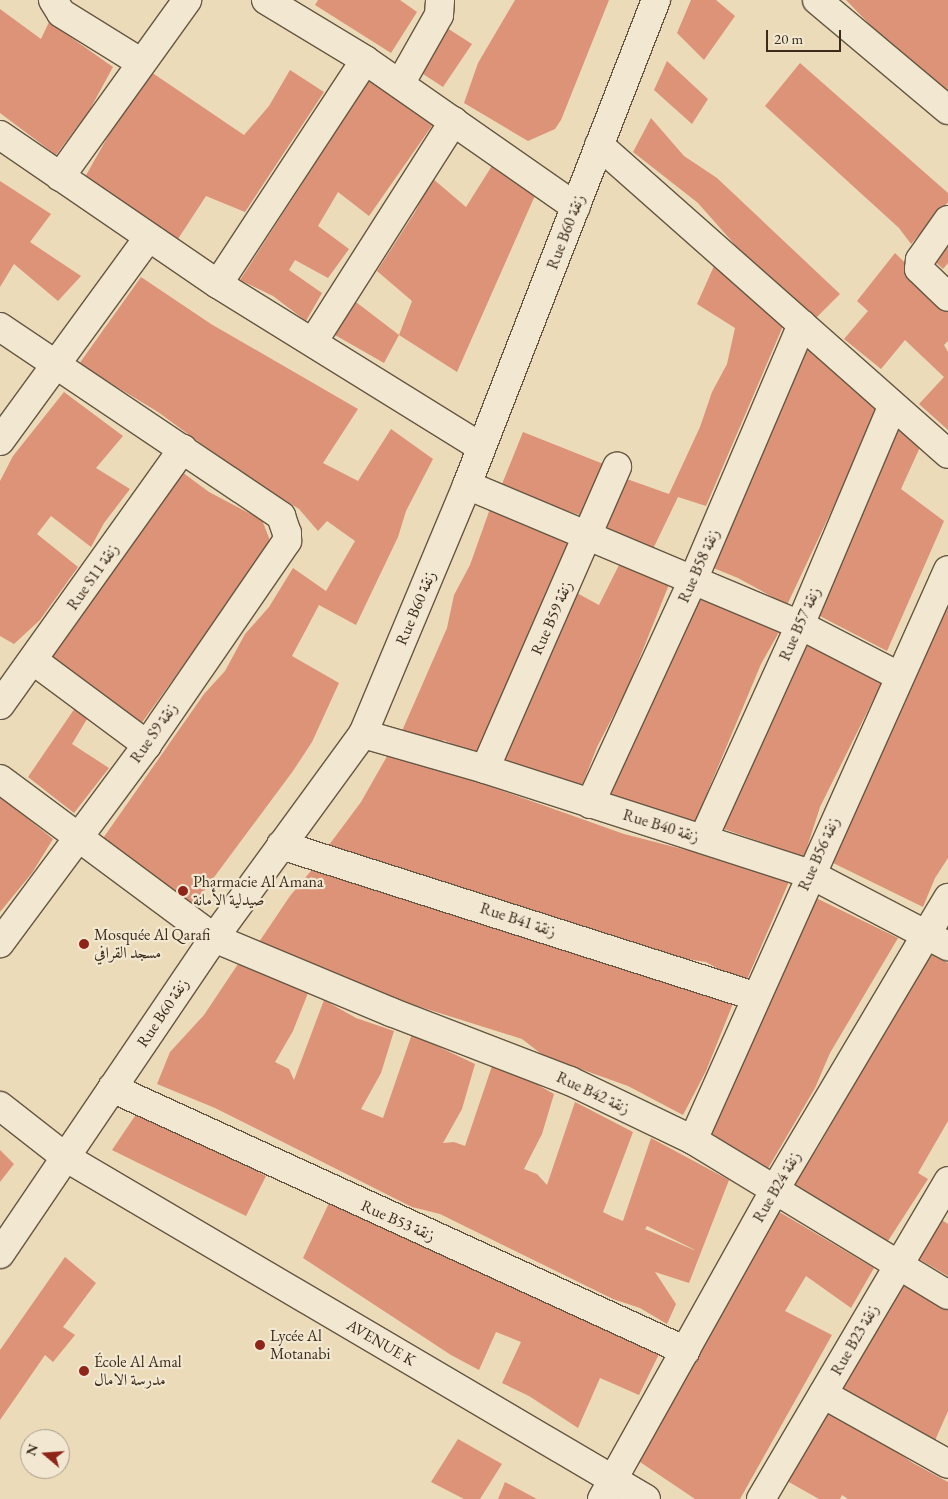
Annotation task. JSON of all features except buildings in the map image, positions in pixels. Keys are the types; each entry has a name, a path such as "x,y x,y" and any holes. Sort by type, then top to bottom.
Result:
{"street":[{"path":"53,0 61,13 140,62"},
{"path":"60,177 140,62 187,0"},
{"path":"400,84 439,16 440,0"},
{"name":"Rue B60 زنقة","path":"0,1254 214,938 363,734 467,485 656,0"},
{"path":"817,0 948,110"},
{"path":"283,4 576,207"},
{"path":"218,284 366,60"},
{"path":"313,342 454,121"},
{"path":"0,135 148,238 218,284 481,447"},
{"path":"599,145 802,324 892,407 948,454"},
{"path":"948,220 920,260 918,269 948,296"},
{"path":"0,441 55,363 148,238"},
{"name":"Rue B58 زنقة","path":"590,804 694,580 802,324"},
{"path":"0,327 184,448"},
{"name":"Rue B57 زنقة","path":"703,839 800,625 892,407"},
{"name":"Rue S9 زنقة","path":"0,943 147,745 287,541 281,516 184,448"},
{"name":"Rue S11 زنقة","path":"1,700 34,661 184,448"},
{"name":"Rue B59 زنقة","path":"485,769 617,467"},
{"path":"467,485 800,625 899,676"},
{"name":"Rue B56 زنقة","path":"693,1140 755,996 948,570"},
{"path":"34,661 147,745"},
{"name":"Rue B40 زنقة","path":"363,734 485,769 810,874 937,941"},
{"name":"Rue B42 زنقة","path":"0,780 214,938 391,1012 570,1081 693,1140 774,1192 899,1264 948,1295"},
{"name":"Rue B41 زنقة","path":"281,845 755,996"},
{"name":"Rue B24 زنقة","path":"608,1489 774,1192 937,941 948,898"},
{"name":"Rue B53 زنقة","path":"112,1088 686,1351"},
{"name":"AVENUE K","path":"0,1106 65,1157 608,1489 646,1499"},
{"name":"Rue B23 زنقة","path":"761,1499 948,1181"},
{"path":"823,1394 946,1460"}],"place":[{"name":"Pharmacie Al Amana صيدلية الأمانة","path":"183,891"},
{"name":"Mosquée Al Qarafi مسجد القرافي","path":"84,944"},
{"name":"Lycée Al Motanabi","path":"260,1345"},
{"name":"École Al Amal مدرسة الامال","path":"84,1371"}]}
